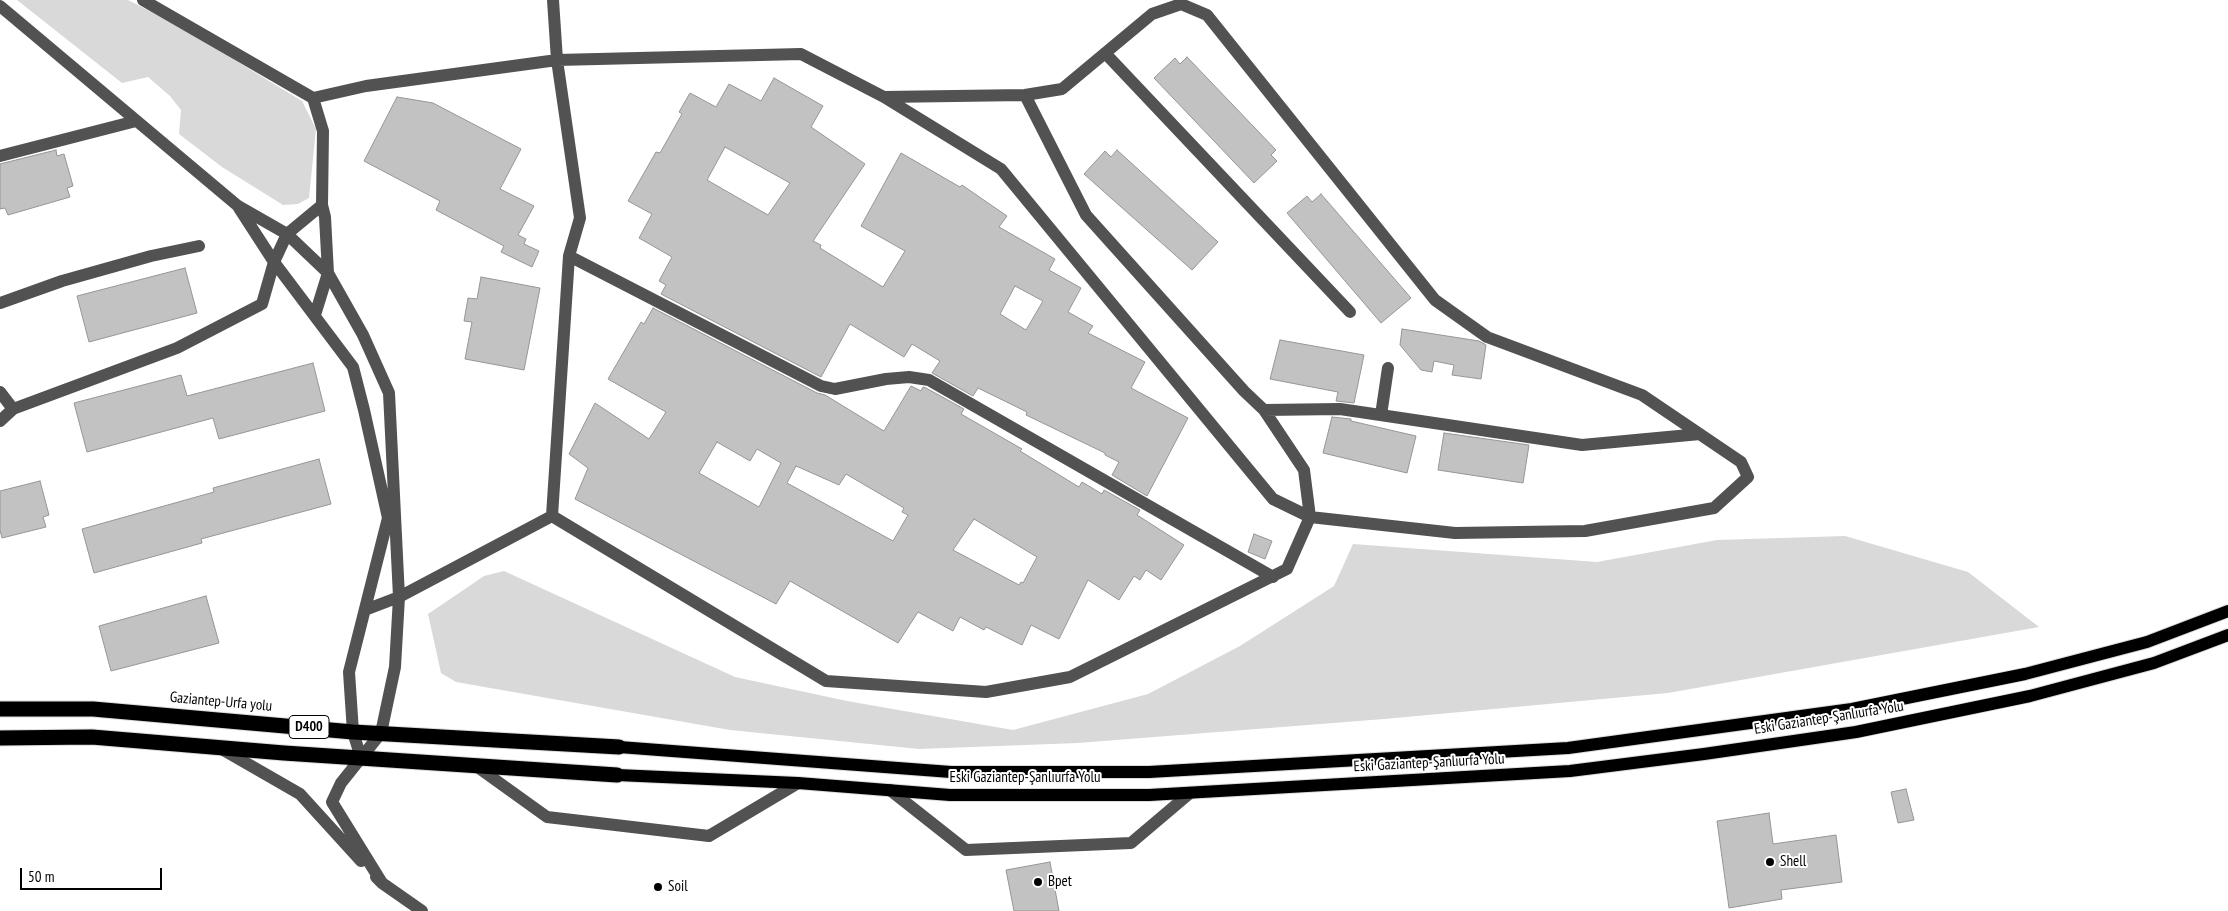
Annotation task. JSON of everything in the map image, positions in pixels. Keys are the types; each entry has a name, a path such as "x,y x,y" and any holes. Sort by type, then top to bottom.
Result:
{"highway":[{"name":"Gaziantep-Urfa yolu","path":"0,709 93,709 353,732 619,747"},
{"name":"D400","path":"0,738 92,737 616,775"}],"main road":[{"name":"Eski Gaziantep-Şanlıurfa Yolu","path":"619,747 951,772 1149,772 1568,748 1852,709 2006,678 2147,642 2228,611"},
{"name":"Eski Gaziantep-Şanlıurfa Yolu","path":"616,775 798,783 950,795 1149,795 1570,771 1847,733 2030,696 2154,663 2228,635"}],"street":[{"path":"143,0 313,98 366,86 557,60 800,54 884,97 1001,169 1273,499 1310,517 1455,533 1586,531 1714,508 1748,477 1741,462 1642,395 1487,337 1435,300 1207,15 1182,4 1152,14 1062,89 1025,95 884,97"},
{"path":"552,516 569,256 580,218 557,60 553,0"},
{"path":"0,6 238,206 287,234 328,273 363,335 389,393 399,597 395,667 381,733 340,783 332,802 382,884"},
{"path":"0,23 15,19"},
{"path":"1105,53 1350,312"},
{"path":"552,516 826,680 986,692 1070,677 1287,570 1310,517 1304,470 1264,410 1244,391 1086,215 1025,95"},
{"path":"313,98 323,131 322,204 325,217 328,273 315,315"},
{"path":"0,156 136,121"},
{"path":"0,420 13,409 177,348 233,321 262,304 274,262 287,234 322,204"},
{"path":"238,206 274,262 353,367 388,518 349,672 353,732 361,758"},
{"path":"0,303 62,281 150,256 199,246"},
{"path":"569,256 821,386 835,389 886,378 909,377 929,380 1273,577"},
{"path":"1381,414 1388,368"},
{"path":"0,392 13,409"},
{"path":"1264,410 1340,408 1582,445 1700,434"},
{"path":"365,610 399,597 552,516"},
{"path":"218,747 300,794 382,884 422,911"},
{"path":"476,766 547,817 709,836 798,783"},
{"path":"890,790 966,850 1131,843 1190,793"}],"shaded area":[{"path":"17,0 128,0 177,25 302,101 316,129 309,198 298,204 283,205 222,167 179,134 181,110 170,96 148,77 122,83"},
{"path":"1845,536 1968,572 2039,627 1668,693 1384,719 1078,743 919,749 730,730 456,682 441,673 428,614 484,576 504,571 735,677 847,701 1013,730 1148,694 1240,646 1334,586 1353,544 1597,562 1717,540"}],"building":[{"path":"1187,57 1276,150 1271,155 1277,161 1254,183 1154,78 1175,58 1180,64"},
{"path":"774,78 823,106 811,127 865,164 813,241 821,245 820,248 883,287 905,251 861,226 901,153 960,187 962,185 1007,216 999,227 1055,259 1049,270 1081,288 1068,312 1093,326 1088,333 1145,362 1131,388 1188,418 1147,496 1112,475 1119,462 1105,455 1105,453 1026,415 1027,412 978,388 973,396 932,373 940,361 912,344 904,357 850,324 821,377 661,294 666,285 659,281 672,257 639,238 652,214 628,201 656,152 660,153 682,114 679,112 690,93 716,107 729,84 761,101","holes":["725,147 790,183 768,215 707,180","1015,286 1043,301 1026,330 1000,314"]},
{"path":"397,97 433,103 521,149 500,189 534,206 518,235 526,239 524,244 539,251 532,267 501,252 504,246 436,210 440,201 364,161"},
{"path":"56,150 57,156 64,154 73,186 67,188 70,197 8,215 5,208 0,209 0,164"},
{"path":"1117,150 1218,242 1192,270 1084,174 1105,151 1111,157"},
{"path":"1321,194 1411,298 1381,323 1287,213 1307,196 1312,202"},
{"path":"185,268 197,313 89,342 77,296"},
{"path":"481,277 540,288 524,370 465,359 472,322 464,321 468,298 477,299"},
{"path":"653,308 817,393 825,395 884,431 911,386 921,391 923,387 926,388 964,409 961,414 1022,449 1020,451 1079,487 1082,482 1102,494 1104,490 1140,510 1137,515 1184,545 1161,580 1146,570 1140,580 1134,576 1119,600 1088,580 1059,639 1031,625 1022,645 986,627 984,630 960,617 953,631 918,612 898,643 790,581 776,604 575,499 588,468 569,454 595,403 649,439 666,412 608,379 641,322 644,324","holes":["717,442 750,461 757,449 781,463 759,507 699,473","796,466 839,485 846,474 904,508 902,512 908,515 893,541 787,483","974,519 1037,557 1023,583 1021,582 1019,585 953,550"]},
{"path":"1402,329 1479,341 1486,345 1481,379 1452,375 1454,365 1434,361 1432,372 1421,370 1400,345"},
{"path":"1280,340 1364,355 1354,403 1336,401 1338,392 1270,379"},
{"path":"313,363 325,411 219,439 213,418 87,452 74,403 181,375 187,396"},
{"path":"1332,417 1351,419 1351,421 1416,436 1407,473 1323,453"},
{"path":"1444,433 1529,445 1523,483 1438,470"},
{"path":"319,459 331,504 201,539 202,543 94,573 82,529 214,492 213,488"},
{"path":"40,481 49,515 43,517 46,527 2,538 0,530 0,491"},
{"path":"1254,534 1272,541 1265,559 1248,552"},
{"path":"206,596 219,643 111,671 99,626"},
{"path":"1906,789 1914,820 1898,823 1891,792"},
{"path":"1769,813 1773,844 1836,835 1842,882 1781,890 1782,899 1729,908 1717,821"},
{"path":"1050,862 1059,911 1014,911 1006,870"}],"place":[{"name":"Shell","path":"1770,862"},
{"name":"Bpet","path":"1038,882"},
{"name":"Soil","path":"658,887"}]}
